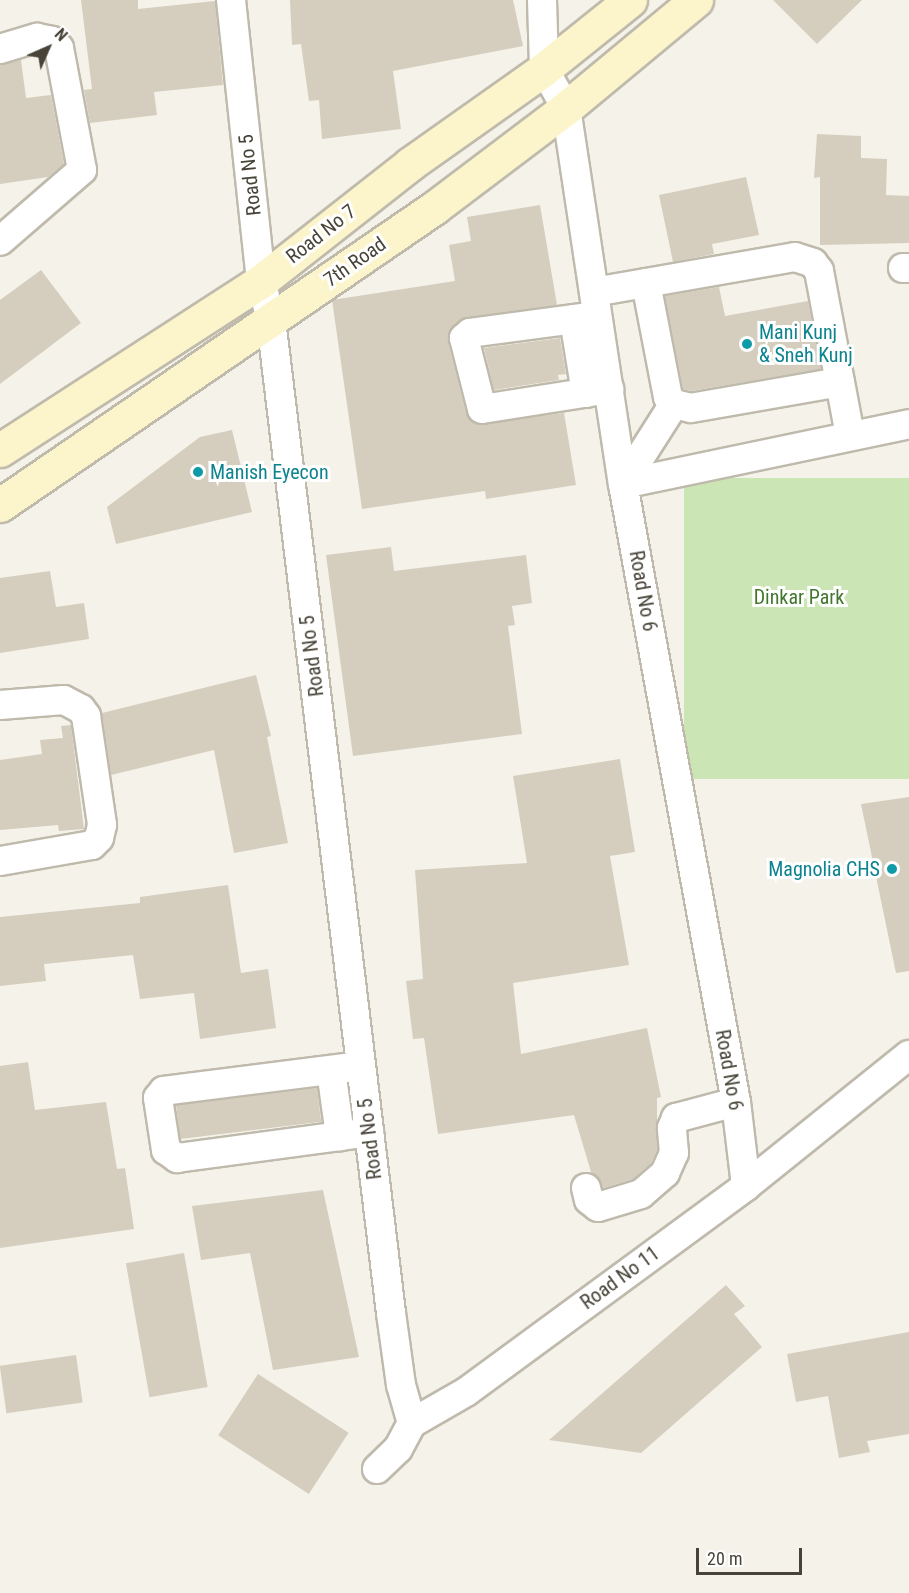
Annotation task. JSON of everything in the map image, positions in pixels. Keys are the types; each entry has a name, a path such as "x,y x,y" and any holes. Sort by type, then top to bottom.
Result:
{"street":[{"name":"Road No 5","path":"231,0 261,281 271,320 401,1385 412,1423"},
{"name":"Road No 6","path":"542,0 543,69 566,108 598,391 623,484 735,1102 746,1186"},
{"name":"Road No 7","path":"0,450 261,281 410,164 543,69 630,0"},
{"name":"7th Road","path":"0,505 434,208 566,108 696,0"},
{"path":"0,48 37,38 52,41 60,48 82,170 0,241"},
{"path":"598,391 482,409 464,338 470,333 589,309 646,283 804,259 819,271 850,435"},
{"path":"646,283 668,398 674,404 691,408 840,382"},
{"path":"623,484 674,404"},
{"path":"623,484 909,424"},
{"path":"0,705 64,700 81,709 102,825 99,838 92,845 0,861"},
{"name":"Road No 11","path":"412,1423 466,1392 746,1186 909,1055"},
{"path":"361,1066 164,1091 158,1098 166,1150 177,1158 369,1132"},
{"path":"331,1070 340,1136"},
{"path":"585,1188 589,1200 598,1207 641,1194 665,1173 674,1153 672,1128 676,1118 735,1102"},
{"path":"377,1469 398,1449 412,1423"}],"green space":[{"name":"Dinkar Park","path":"684,478 909,478 909,779 684,779"}],"building":[{"path":"81,0 138,0 138,9 215,1 223,85 154,92 157,115 90,123 84,90 92,89"},
{"path":"290,0 513,0 523,46 393,71 401,129 322,139 319,100 309,101 301,44 292,45"},
{"path":"773,0 862,0 817,44"},
{"path":"21,60 26,98 51,95 64,164 48,177 0,184 0,65"},
{"path":"817,134 861,136 861,158 887,159 886,195 909,196 909,243 820,245 820,177 814,178"},
{"path":"746,177 759,235 712,244 714,254 673,262 659,195"},
{"path":"540,205 557,305 467,317 453,326 448,342 466,413 476,424 564,413 576,485 486,499 485,491 362,509 332,300 455,281 449,245 471,241 467,217"},
{"path":"41,270 81,323 0,384 0,300"},
{"name":"Mani Kunj & Sneh Kunj","path":"719,287 725,316 808,301 821,369 691,391 683,389 665,296"},
{"path":"560,338 566,374 558,375 559,380 494,390 484,348"},
{"name":"Manish Eyecon","path":"232,430 252,512 116,544 107,507 200,437"},
{"path":"391,547 394,571 526,555 532,603 512,606 515,625 508,626 522,734 353,756 326,555"},
{"path":"50,571 56,607 84,603 89,639 0,653 0,578"},
{"path":"256,675 271,736 267,737 288,843 234,853 214,750 111,775 102,713"},
{"path":"71,725 84,829 59,831 58,825 0,830 0,760 42,754 40,740 63,738 61,726"},
{"path":"620,759 635,852 610,856 629,965 513,983 521,1054 647,1028 661,1097 657,1098 657,1150 651,1163 633,1179 603,1188 598,1177 591,1172 574,1115 438,1134 424,1038 413,1039 406,981 423,979 415,870 527,863 513,776"},
{"name":"Magnolia CHS","path":"909,797 909,971 896,973 861,804"},
{"path":"228,885 241,973 268,969 276,1028 200,1039 194,993 140,999 133,955 44,964 46,981 0,986 0,917 140,903 140,897"},
{"path":"28,1062 35,1110 106,1102 117,1169 125,1168 134,1229 0,1248 0,1066"},
{"path":"317,1088 321,1122 180,1139 176,1105"},
{"path":"323,1190 359,1357 273,1370 250,1253 201,1260 192,1206"},
{"path":"184,1253 208,1387 150,1397 126,1263"},
{"path":"726,1285 745,1306 734,1314 762,1347 641,1453 549,1440"},
{"path":"909,1332 909,1434 867,1441 870,1452 839,1458 828,1396 796,1402 787,1354"},
{"path":"76,1355 83,1403 6,1413 0,1366"},
{"path":"258,1374 349,1433 309,1494 218,1435"}],"place":[{"name":"Mani Kunj & Sneh Kunj","path":"747,344"},
{"name":"Manish Eyecon","path":"198,472"},
{"name":"Magnolia CHS","path":"892,869"}]}
